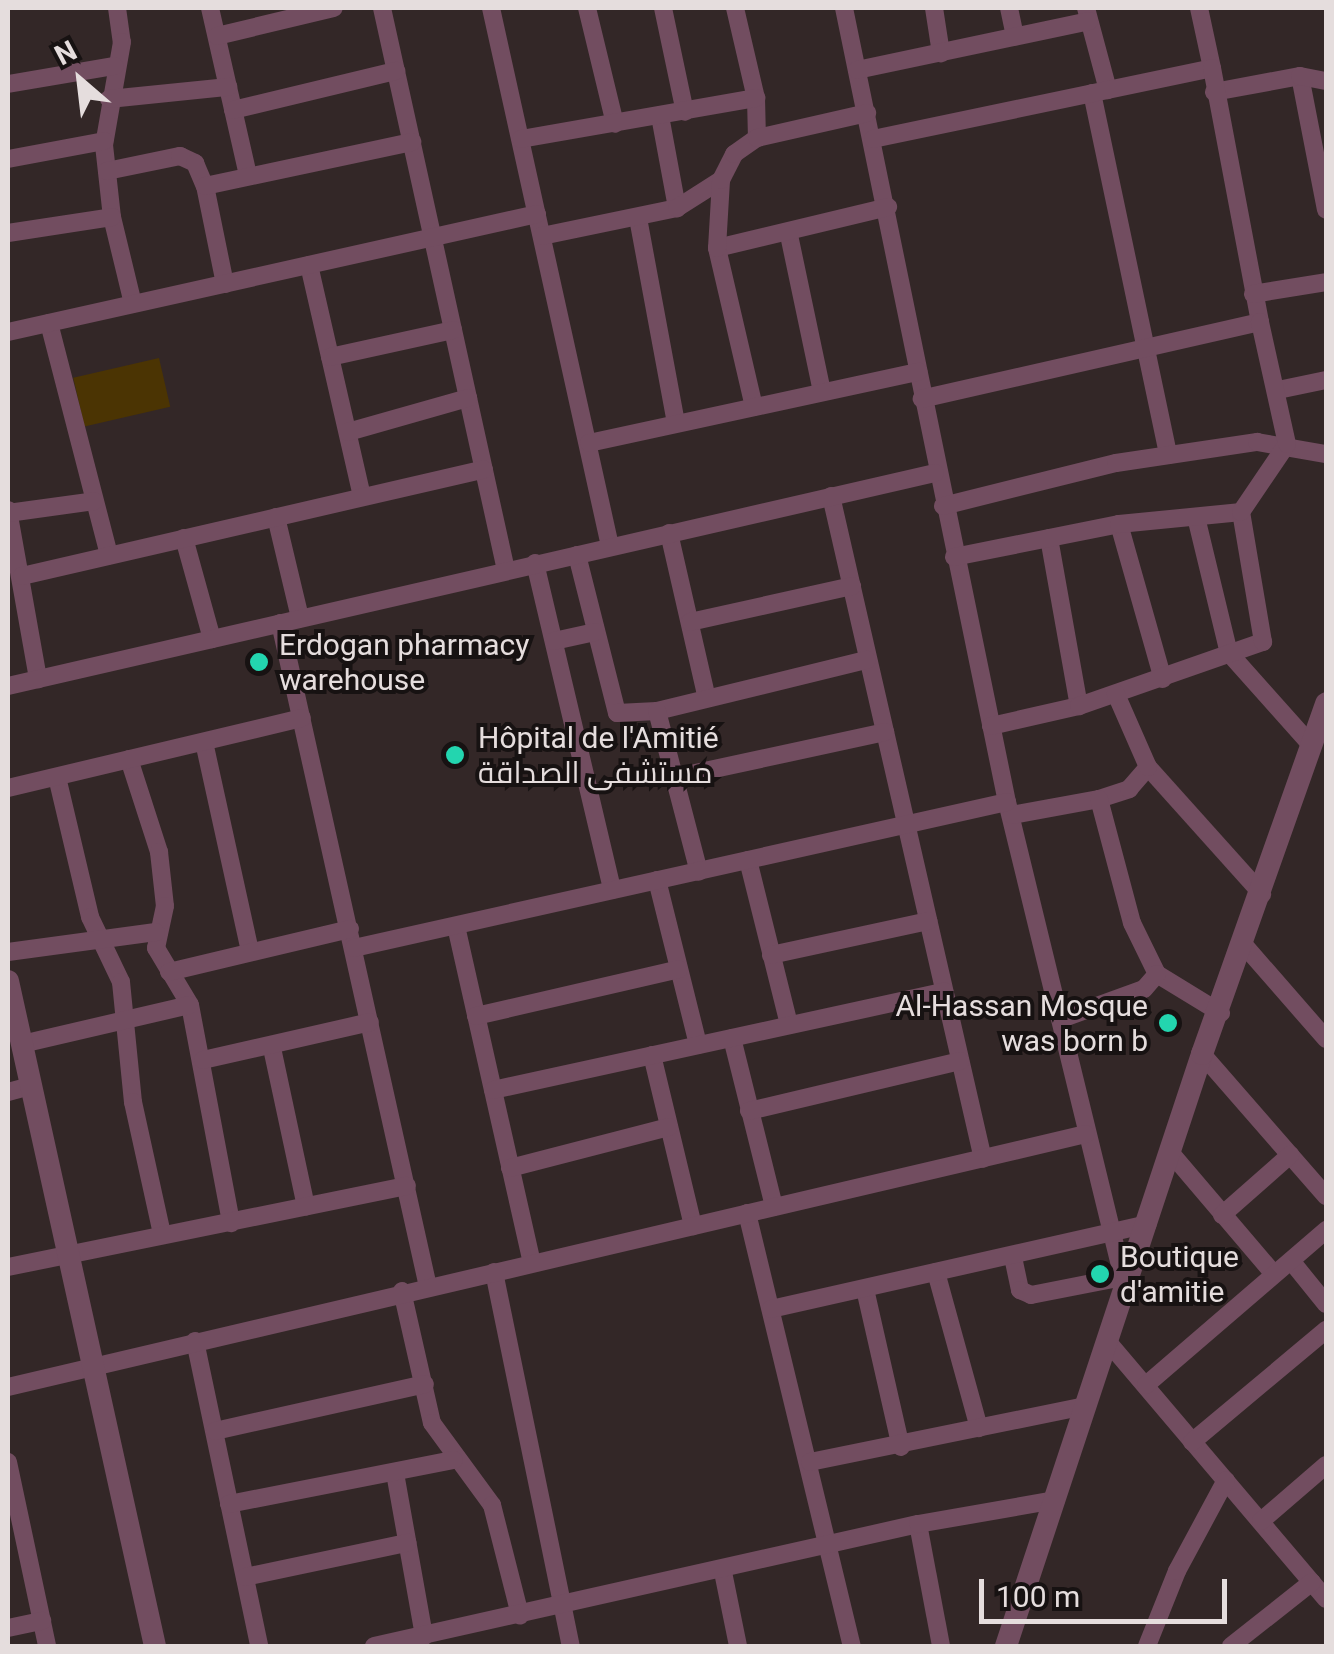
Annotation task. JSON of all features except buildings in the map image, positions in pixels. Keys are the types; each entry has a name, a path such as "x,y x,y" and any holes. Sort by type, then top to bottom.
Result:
{"street":[{"path":"118,8 122,42 114,66 104,140 112,217 132,304"},
{"path":"210,8 248,175"},
{"path":"216,36 334,8"},
{"path":"382,8 506,570"},
{"path":"491,8 610,546"},
{"path":"587,8 615,124"},
{"path":"663,8 685,112"},
{"path":"735,8 756,98 757,138"},
{"path":"844,8 888,207 935,473 1086,1134 1115,1233 1125,1286"},
{"path":"934,8 942,53"},
{"path":"1008,8 1016,36"},
{"path":"991,726 1078,706 1162,679 1266,636 1241,512 1287,444 1278,390 1253,294 1199,8"},
{"path":"858,70 1016,36 1088,14 1168,455"},
{"path":"8,84 114,66"},
{"path":"872,139 1212,68"},
{"path":"233,110 396,71"},
{"path":"1214,92 1300,76 1326,81"},
{"path":"1300,76 1326,210"},
{"path":"109,99 228,87"},
{"path":"520,139 756,98"},
{"path":"754,408 717,248 721,180 734,154 757,138 867,113"},
{"path":"660,116 677,208"},
{"path":"8,158 104,140"},
{"path":"205,186 412,142"},
{"path":"107,170 180,156 194,163 205,186 225,284"},
{"path":"542,236 677,208 721,180"},
{"path":"717,248 789,234 888,207"},
{"path":"8,332 537,214"},
{"path":"8,233 112,217"},
{"path":"638,218 676,424"},
{"path":"789,234 822,392"},
{"path":"309,265 362,497"},
{"path":"1253,294 1326,282"},
{"path":"922,399 1260,322"},
{"path":"49,323 109,555"},
{"path":"330,357 453,330"},
{"path":"589,443 918,372"},
{"path":"1278,390 1326,380"},
{"path":"348,432 468,398"},
{"path":"943,506 1168,455 1287,444 1326,454"},
{"path":"22,576 484,469"},
{"path":"8,686 935,473"},
{"path":"831,496 983,1159"},
{"path":"38,679 8,512 94,501"},
{"path":"954,558 1119,524 1241,512"},
{"path":"276,517 300,618"},
{"path":"1196,517 1229,653 1312,746"},
{"path":"1119,524 1162,679"},
{"path":"669,533 706,695"},
{"path":"184,538 212,639"},
{"path":"1050,538 1078,706"},
{"path":"577,555 610,704 618,713 657,711 706,695 866,660"},
{"path":"535,562 612,890"},
{"path":"690,622 852,586"},
{"path":"280,622 428,1287"},
{"path":"554,641 595,632"},
{"path":"1116,694 1148,766 1262,894"},
{"path":"1006,1646 1202,1054 1221,1013 1326,703"},
{"path":"657,711 699,872"},
{"path":"8,788 302,718"},
{"path":"677,777 885,732"},
{"path":"204,742 250,951"},
{"path":"129,759 159,852 165,906 156,932 169,972 190,1006 204,1060 231,1223"},
{"path":"354,948 906,826 1010,808 1099,799 1129,789 1148,766"},
{"path":"57,777 90,917 104,939 121,982 123,1021 162,1234"},
{"path":"1099,799 1132,923 1157,974 1221,1013"},
{"path":"748,860 789,1025"},
{"path":"657,880 698,1045"},
{"path":"772,955 928,921"},
{"path":"456,926 532,1263"},
{"path":"169,972 350,929"},
{"path":"8,952 156,932"},
{"path":"1244,945 1325,1036"},
{"path":"476,1016 679,969"},
{"path":"1061,1019 1144,989 1157,974"},
{"path":"492,1090 944,992"},
{"path":"9,993 22,1044 19,1089 68,1254 155,1646"},
{"path":"22,1044 190,1006"},
{"path":"204,1060 272,1048 370,1022"},
{"path":"732,1038 774,1207"},
{"path":"272,1048 306,1206"},
{"path":"1202,1054 1326,1196"},
{"path":"652,1055 693,1226"},
{"path":"749,1111 960,1061"},
{"path":"510,1168 669,1127"},
{"path":"8,1387 402,1291 1086,1134"},
{"path":"1170,1152 1274,1274"},
{"path":"1222,1215 1290,1155"},
{"path":"8,1267 407,1186"},
{"path":"747,1213 852,1646"},
{"path":"771,1310 1013,1258 1148,1224"},
{"path":"1146,1385 1326,1230"},
{"path":"1013,1258 1020,1290 1031,1296 1125,1286"},
{"path":"1292,1262 1326,1304"},
{"path":"494,1272 572,1646"},
{"path":"936,1272 979,1428"},
{"path":"865,1289 900,1446"},
{"path":"402,1291 432,1423 454,1460 492,1505 520,1615"},
{"path":"1192,1442 1326,1330"},
{"path":"195,1341 259,1646"},
{"path":"1108,1342 1326,1599"},
{"path":"215,1431 425,1384"},
{"path":"810,1462 1086,1406"},
{"path":"229,1504 454,1460"},
{"path":"8,1465 48,1646"},
{"path":"1261,1521 1326,1466"},
{"path":"395,1472 424,1636"},
{"path":"1148,1646 1177,1572 1226,1480"},
{"path":"374,1646 723,1572 918,1524 1056,1500"},
{"path":"918,1524 941,1646"},
{"path":"245,1577 407,1543"},
{"path":"8,1558 27,1553"},
{"path":"723,1572 738,1646"},
{"path":"1237,1645 1312,1582"},
{"path":"8,1628 42,1621"},
{"path":"471,1626 475,1646"}],"shaded area":[{"path":"159,358 170,407 85,427 73,378"}],"place":[{"name":"Erdogan pharmacy warehouse","path":"259,662"},
{"name":"Hôpital de l'Amitié مستشفى الصداقة","path":"455,755"},
{"name":"Al-Hassan Mosque was born b","path":"1168,1023"},
{"name":"Boutique d'amitie","path":"1100,1274"}]}
